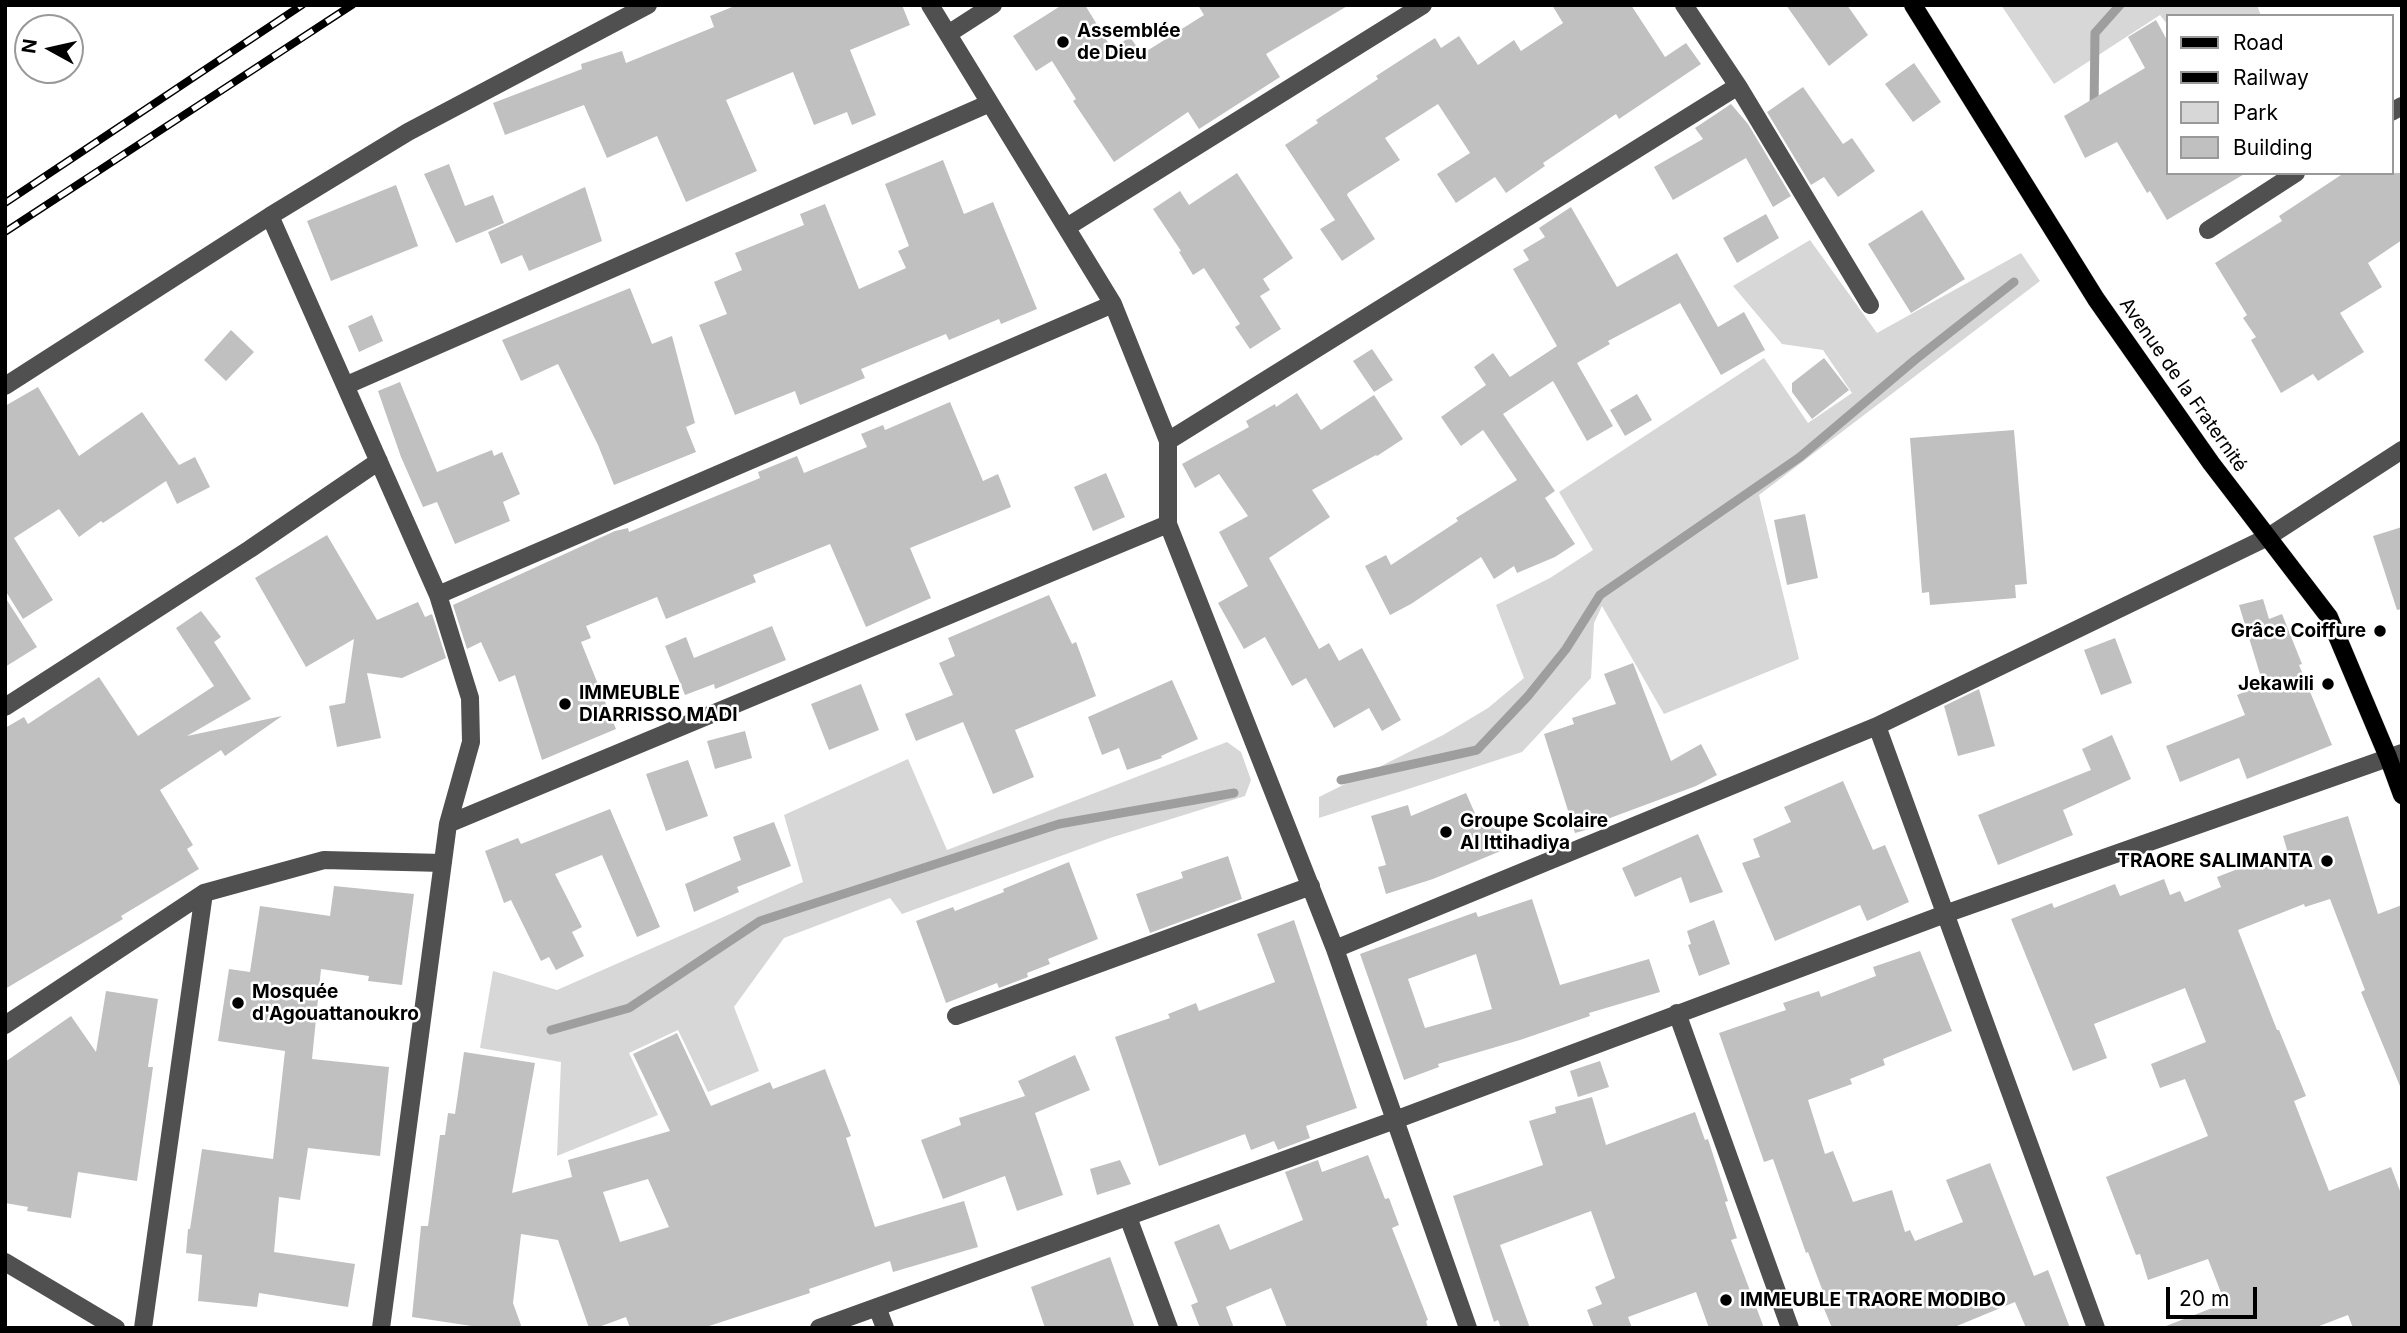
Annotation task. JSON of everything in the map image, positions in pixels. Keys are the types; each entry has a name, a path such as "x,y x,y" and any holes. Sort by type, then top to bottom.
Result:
{"main road":[{"name":"Avenue de la Fraternité","path":"1913,5 2096,299 2211,463 2329,617 2395,755 2402,795"}],"street":[{"path":"5,386 270,216 408,132 648,5"},
{"path":"930,5 1113,304 1168,441 1168,524 1335,949 1468,1328"},
{"path":"948,34 993,5"},
{"path":"1067,227 1423,5"},
{"path":"1684,5 1738,86 1870,305"},
{"path":"1168,441 1738,86"},
{"path":"347,385 990,103"},
{"path":"2208,230 2294,175"},
{"path":"270,216 438,595 470,698 471,742 448,824 381,1328"},
{"path":"438,595 1113,304"},
{"path":"1335,949 1877,726 2268,537 2402,450"},
{"path":"5,707 250,549 379,461"},
{"path":"448,824 1168,524"},
{"path":"1877,726 2096,1328"},
{"path":"819,1328 1395,1121 1945,914 2395,755"},
{"path":"5,1025 204,893 324,860 443,863"},
{"path":"956,1016 1311,886"},
{"path":"143,1328 204,893"},
{"path":"1676,1013 1790,1328"},
{"path":"1128,1217 1169,1328"},
{"path":"5,1262 116,1328"},
{"path":"877,1307 885,1328"}],"green space":[{"path":"2001,5 2257,5 2260,14 2166,14 2166,23 2160,15 2054,84"},
{"path":"1810,240 1877,333 2021,253 2040,281 1759,495 1799,659 1664,714 1602,606 1594,623 1591,678 1522,752 1319,818 1319,797 1443,735 1488,708 1524,678 1496,605 1550,578 1593,550 1559,492 1764,358 1808,423 1852,393 1823,350 1782,344 1733,286"},
{"path":"1227,742 1241,752 1251,780 1245,796 1110,838 902,914 890,898 784,938 734,1007 759,1071 708,1092 678,1030 629,1053 658,1115 557,1156 561,1062 480,1048 493,971 557,990 803,882 784,815 908,759 947,850"}],"building":[{"path":"737,5 902,5 910,25 850,50 876,115 852,125 847,112 814,125 793,72 726,100 757,171 686,202 657,136 607,158 584,105 505,135 493,103 582,69 581,64 622,51 626,63 714,27 710,16"},
{"path":"1062,5 1085,5 1112,49 1130,37 1142,54 1204,15 1198,5 1349,5 1266,54 1280,77 1199,129 1188,112 1114,162 1073,101 1076,99 1052,61 1036,71 1013,36"},
{"path":"1552,5 1631,5 1665,57 1686,43 1701,64 1619,119 1616,114 1543,163 1545,166 1506,193 1495,177 1456,203 1437,174 1470,153 1438,104 1385,138 1400,160 1348,193 1375,239 1342,261 1320,229 1335,220 1285,145 1318,123 1316,120 1378,79 1376,76 1435,38 1441,48 1459,36 1478,65 1514,40 1521,51 1563,23"},
{"path":"1786,5 1847,5 1868,35 1829,66"},
{"path":"2156,20 2166,38 2166,175 2243,175 2167,220 2150,191 2147,193 2117,142 2085,158 2064,116 2145,68 2128,37"},
{"path":"1914,63 1941,102 1913,122 1885,84"},
{"path":"1803,87 1843,144 1852,138 1875,171 1838,197 1824,177 1811,185 1767,112"},
{"path":"1731,104 1748,124 1791,196 1773,207 1746,158 1673,200 1654,167 1703,139 1695,128"},
{"path":"943,160 964,214 993,202 1037,309 1001,324 999,319 949,340 946,334 861,369 865,378 800,405 795,391 735,415 699,325 727,314 714,282 742,270 735,253 804,225 800,214 825,204 859,289 906,268 898,251 909,246 885,184"},
{"path":"449,164 465,206 493,195 504,223 456,243 424,174"},
{"path":"1237,173 1293,258 1263,279 1270,290 1260,296 1281,329 1250,349 1235,327 1240,324 1204,268 1193,275 1179,252 1181,251 1153,209 1180,191 1189,205"},
{"path":"2402,173 2402,240 2368,263 2382,287 2340,313 2364,352 2318,381 2313,374 2281,393 2251,340 2256,337 2243,318 2247,315 2215,263 2282,221 2279,216 2341,175"},
{"path":"396,185 418,246 331,281 307,221"},
{"path":"585,187 602,241 529,271 522,255 501,264 488,232"},
{"path":"1571,207 1617,287 1677,253 1718,327 1744,312 1765,350 1721,375 1680,303 1608,341 1610,344 1577,363 1613,426 1587,441 1553,381 1503,414 1555,491 1545,498 1575,544 1555,557 1517,573 1514,566 1494,579 1481,557 1390,615 1365,566 1386,555 1391,565 1458,521 1456,518 1517,480 1483,430 1461,446 1441,417 1486,385 1474,367 1493,353 1510,377 1557,346 1513,269 1529,260 1523,250 1545,237 1539,228"},
{"path":"1922,210 1965,279 1911,313 1868,244"},
{"path":"1766,214 1779,238 1737,263 1723,238"},
{"path":"630,288 652,344 672,336 695,423 686,427 696,452 614,485 598,445 558,364 521,381 502,340"},
{"path":"372,315 383,341 359,352 348,326"},
{"path":"231,330 254,352 226,381 204,360"},
{"path":"1372,349 1393,380 1374,392 1353,361"},
{"path":"1824,358 1849,390 1812,419 1792,392 1792,383"},
{"path":"400,382 437,472 492,450 494,456 502,452 520,494 503,502 510,521 455,544 437,502 423,507 401,457 378,391"},
{"path":"38,387 79,456 142,412 179,465 195,457 210,487 177,504 166,481 79,537 59,509 14,538 53,600 23,619 5,590 5,406"},
{"path":"1297,393 1321,430 1374,395 1403,439 1377,456 1312,490 1330,517 1269,558 1319,649 1329,643 1339,661 1362,648 1401,720 1382,731 1369,708 1334,728 1306,678 1292,686 1265,637 1244,649 1218,603 1248,586 1219,532 1248,516 1219,474 1195,488 1182,464 1249,427 1246,421 1275,404 1276,407"},
{"path":"1637,394 1652,420 1625,436 1610,410"},
{"path":"950,402 983,481 998,474 1011,507 910,548 931,598 866,627 830,544 753,575 756,582 666,619 657,597 586,626 591,638 581,642 616,729 542,760 515,675 499,682 481,642 467,649 453,605 615,531 628,528 629,532 760,478 758,472 797,456 804,473 867,447 861,434 883,425 885,430"},
{"path":"2014,430 2027,584 2015,585 2016,598 1930,605 1929,592 1922,593 1910,438"},
{"path":"1106,473 1125,517 1093,531 1074,487"},
{"path":"1805,514 1818,578 1787,585 1774,520"},
{"path":"2402,527 2402,609 2397,610 2373,536"},
{"path":"327,535 377,620 418,602 425,617 432,614 446,658 402,678 367,673 381,738 337,747 329,706 345,703 354,639 306,667 255,578"},
{"path":"1049,595 1072,644 1076,642 1096,696 1015,730 1034,777 993,794 963,722 916,741 905,714 953,695 939,663 955,656 948,638"},
{"path":"5,597 37,647 5,667"},
{"path":"2263,599 2269,619 2282,614 2302,664 2299,665 2332,745 2247,779 2239,758 2180,782 2166,746 2245,715 2237,695 2263,684 2239,605"},
{"path":"201,611 221,637 214,642 251,699 187,736 282,716 225,756 221,750 160,790 193,845 187,849 199,869 121,916 123,919 5,989 5,728 24,717 28,724 99,677 138,736 214,686 176,628"},
{"path":"772,626 786,660 715,689 714,684 685,695 665,646 686,637 694,658"},
{"path":"2115,638 2132,683 2101,695 2084,650"},
{"path":"1633,663 1671,761 1701,744 1717,775 1696,786 1602,821 1603,825 1575,833 1544,734 1574,724 1572,718 1616,704 1604,674"},
{"path":"1172,680 1198,739 1161,756 1162,758 1127,770 1119,748 1102,755 1088,717"},
{"path":"861,684 879,730 829,750 811,704"},
{"path":"1979,689 1995,746 1958,756 1944,706"},
{"path":"745,731 752,758 715,769 707,741"},
{"path":"2112,735 2131,779 2063,810 2073,835 1998,865 1978,815 2091,770 2082,749"},
{"path":"688,760 708,816 666,831 646,774"},
{"path":"1843,781 1873,850 1885,845 1909,902 1867,921 1860,905 1775,941 1742,863 1760,857 1753,839 1791,822 1784,807"},
{"path":"1466,793 1480,825 1496,819 1508,848 1433,879 1386,894 1378,867 1386,865 1371,816 1408,805 1411,816"},
{"path":"610,809 660,927 637,937 602,855 555,874 582,927 572,932 584,956 556,970 549,957 541,961 511,900 504,903 485,851 518,838 521,844"},
{"path":"2348,816 2378,914 2402,905 2402,1091 2361,992 2365,990 2330,899 2305,907 2304,904 2238,930 2306,1096 2294,1101 2329,1191 2391,1167 2402,1196 2402,1328 2353,1328 2348,1315 2314,1328 2166,1328 2225,1303 2208,1259 2148,1280 2140,1254 2136,1255 2106,1177 2208,1136 2185,1079 2160,1088 2151,1064 2206,1042 2185,988 2094,1024 2107,1058 2073,1071 2011,919 2052,903 2054,908 2115,884 2120,896 2164,879 2170,895 2180,891 2185,902 2221,887 2217,877 2287,850 2283,836"},
{"path":"774,822 791,866 737,887 739,892 694,912 685,884 741,860 733,837"},
{"path":"1698,834 1723,892 1690,903 1681,877 1635,897 1622,868"},
{"path":"1228,856 1242,899 1150,933 1136,894 1183,878 1181,872"},
{"path":"1069,862 1098,939 1048,959 1050,964 1027,973 1028,977 999,988 997,983 946,1003 916,921 953,907 955,911"},
{"path":"334,886 414,894 402,985 368,981 369,976 321,969 312,1059 389,1067 380,1156 308,1148 300,1200 279,1197 274,1252 355,1264 348,1307 259,1293 257,1307 198,1301 202,1255 186,1253 202,1149 273,1159 285,1051 218,1041 229,969 250,972 260,906 330,916"},
{"path":"1532,899 1560,985 1649,959 1660,992 1589,1013 1590,1016 1520,1040 1438,1064 1439,1067 1404,1080 1360,954 1476,912 1478,917","holes":["1476,954 1492,1009 1425,1028 1408,979"]},
{"path":"1294,920 1357,1108 1306,1126 1310,1138 1278,1150 1274,1141 1251,1150 1245,1134 1159,1166 1115,1037 1170,1018 1168,1014 1196,1003 1199,1011 1275,982 1257,934"},
{"path":"1714,920 1730,964 1699,976 1688,945 1691,944 1687,931"},
{"path":"1920,951 1952,1031 1883,1059 1885,1065 1850,1079 1852,1084 1808,1100 1825,1154 1833,1151 1853,1202 1892,1190 1905,1232 1910,1230 1915,1241 1963,1222 1946,1180 1990,1163 2034,1276 2048,1270 2070,1328 2026,1328 2015,1302 1952,1328 1832,1328 1820,1299 1825,1297 1808,1252 1806,1253 1773,1159 1764,1162 1719,1033 1786,1010 1783,1003 1819,991 1821,997 1876,976 1873,967"},
{"path":"106,991 158,999 148,1067 153,1067 137,1181 78,1172 71,1218 27,1211 28,1207 5,1203 5,1062 71,1016 96,1052"},
{"path":"677,1033 711,1106 770,1082 773,1089 825,1069 851,1136 846,1138 875,1227 964,1201 978,1247 893,1272 890,1261 809,1289 810,1293 703,1328 630,1328 626,1317 589,1328 558,1240 521,1234 513,1303 522,1328 485,1328 412,1317 421,1226 428,1226 440,1135 445,1135 448,1113 455,1114 464,1052 535,1063 512,1193 572,1177 568,1160 670,1131 633,1054","holes":["648,1179 669,1227 620,1242 603,1192"]},
{"path":"1075,1055 1090,1090 1035,1113 1063,1195 1017,1211 1005,1176 943,1199 921,1140 961,1125 959,1118 1025,1096 1018,1081"},
{"path":"1600,1061 1609,1087 1578,1097 1570,1071"},
{"path":"1592,1097 1606,1145 1695,1112 1705,1140 1708,1139 1728,1201 1725,1202 1737,1238 1731,1240 1764,1328 1709,1328 1696,1292 1628,1317 1632,1328 1594,1328 1587,1310 1602,1304 1595,1287 1615,1278 1591,1211 1500,1245 1530,1328 1501,1328 1498,1320 1494,1322 1453,1196 1543,1165 1529,1121 1556,1113 1555,1107"},
{"path":"1368,1155 1385,1199 1389,1198 1399,1225 1392,1228 1428,1320 1428,1328 1287,1328 1271,1288 1226,1307 1234,1328 1200,1328 1191,1305 1198,1302 1174,1242 1219,1224 1230,1250 1303,1220 1285,1172 1318,1160 1322,1172"},
{"path":"1120,1160 1131,1184 1097,1195 1090,1169"},
{"path":"1110,1257 1135,1328 1045,1328 1031,1287"}],"waterway":[{"path":"2094,110 2095,33 2120,5"},
{"path":"1341,780 1477,750 1528,696 1566,649 1600,595 1800,457 1916,359 2014,282"},
{"path":"551,1030 629,1008 760,921 1059,824 1234,793"}],"railway":[{"path":"5,203 302,5"},
{"path":"5,232 352,5"}],"place":[{"name":"Assemblée de Dieu","path":"1063,42"},
{"name":"Grâce Coiffure","path":"2380,631"},
{"name":"Jekawili","path":"2328,684"},
{"name":"IMMEUBLE DIARRISSO MADI","path":"565,704"},
{"name":"Groupe Scolaire Al Ittihadiya","path":"1446,832"},
{"name":"TRAORE SALIMANTA","path":"2327,861"},
{"name":"Mosquée d'Agouattanoukro","path":"238,1003"},
{"name":"IMMEUBLE TRAORE MODIBO","path":"1726,1300"}]}
